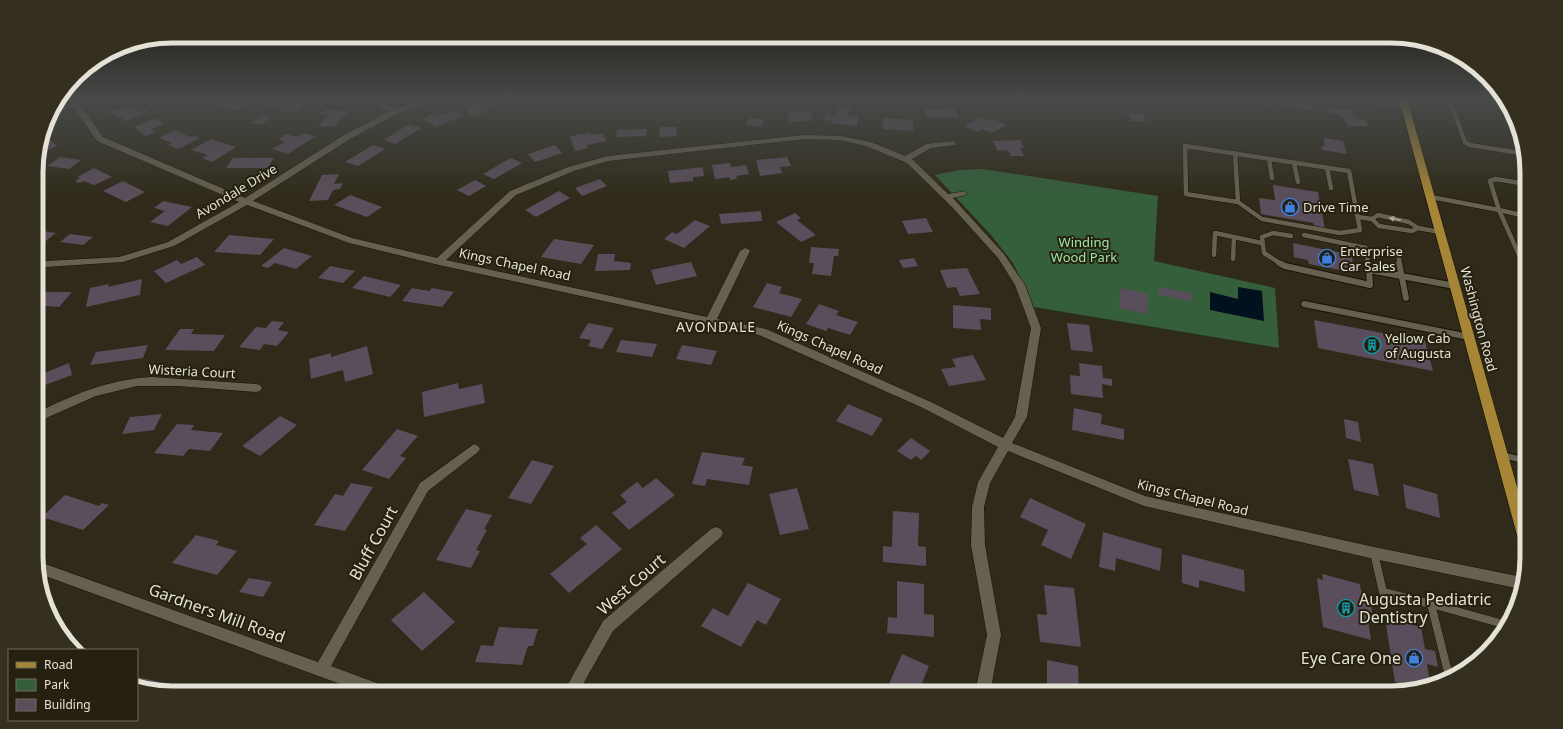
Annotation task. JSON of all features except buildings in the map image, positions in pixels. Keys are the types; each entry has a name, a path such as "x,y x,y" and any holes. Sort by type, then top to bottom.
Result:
{"main road":[{"name":"Washington Road","path":"1413,133 1520,521"}],"street":[{"name":"Kings Chapel Road","path":"96,133 100,139 246,202 349,240 439,262 710,322 762,332 926,405 1005,445 1144,502 1374,553 1518,582"},
{"name":"Avondale Drive","path":"43,263 120,260 172,244 246,202 355,133"},
{"path":"439,262 513,193 536,182 571,169 608,160 804,137 840,138 868,144 910,161 1001,256 1020,285 1036,328 1021,417 984,482 978,507 978,545 994,635 983,686"},
{"path":"905,159 929,146 952,143"},
{"path":"945,197 963,193"},
{"path":"710,322 745,251"},
{"name":"Wisteria Court","path":"43,415 73,399 116,386 151,381 256,388"},
{"name":"Bluff Court","path":"320,670 424,486 474,449"},
{"name":"West Court","path":"574,686 608,626 716,533"},
{"name":"Gardners Mill Road","path":"44,569 365,686"}],"lane":[{"path":"1462,133 1465,142 1470,145 1519,153"},
{"path":"1185,146 1269,159 1349,171 1360,230 1340,233 1262,219 1238,202 1186,194 1185,146"},
{"path":"1235,153 1238,202"},
{"path":"1269,159 1272,178"},
{"path":"1294,163 1298,182"},
{"path":"1327,168 1331,188"},
{"path":"1520,183 1496,179 1490,181 1499,210 1520,257"},
{"path":"1431,197 1520,215"},
{"path":"1372,219 1378,215 1409,222 1418,228 1440,232"},
{"path":"1358,217 1372,219 1379,226 1412,231 1418,228"},
{"path":"1214,255 1215,233 1262,242"},
{"path":"1291,236 1273,233 1262,237 1264,253 1285,266 1370,285 1366,248 1304,235"},
{"path":"1233,259 1234,237"},
{"path":"1398,255 1406,298"},
{"path":"1369,270 1455,286"},
{"path":"1304,304 1469,337"},
{"path":"1502,456 1520,460"},
{"path":"1374,553 1383,592 1502,624"},
{"path":"1431,604 1448,673"}],"green space":[{"name":"Winding Wood Park","path":"983,169 1158,196 1154,261 1275,288 1279,348 1034,307 1013,263 991,235 935,175 959,170"}],"water":[{"path":"1238,287 1262,291 1264,321 1210,310 1210,292 1238,299"}],"place":[{"name":"Drive Time","path":"1290,207"},
{"name":"Enterprise Car Sales","path":"1327,258"},
{"name":"Yellow Cab of Augusta","path":"1372,345"},
{"name":"Augusta Pediatric Dentistry","path":"1346,608"},
{"name":"Eye Care One","path":"1414,658"}],"district":[{"name":"AVONDALE","path":"716,326"}]}
